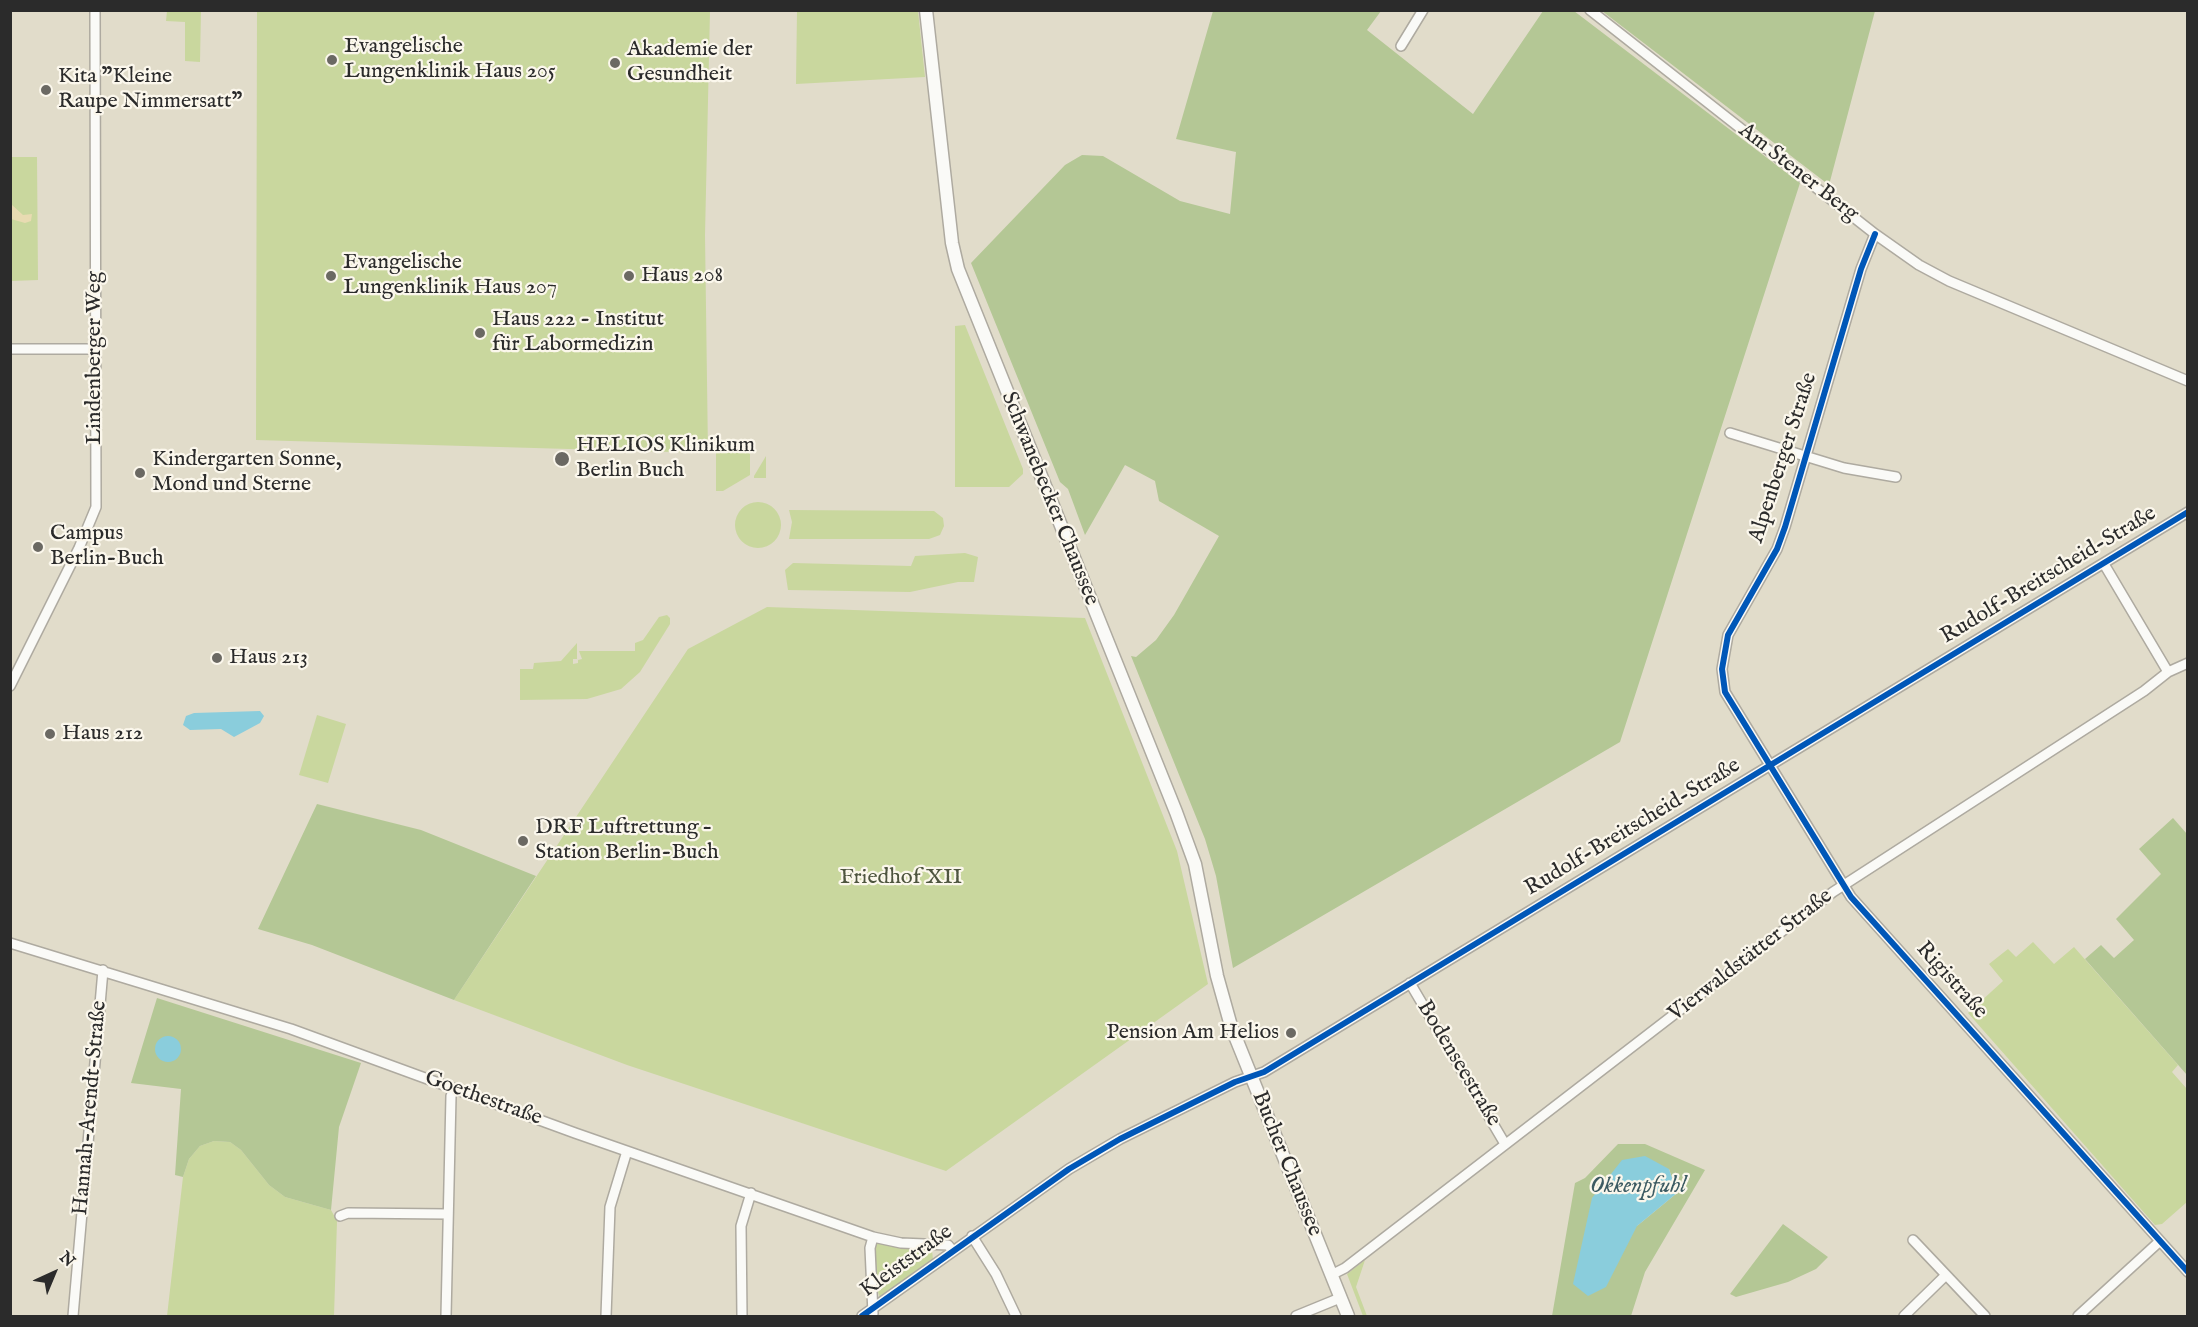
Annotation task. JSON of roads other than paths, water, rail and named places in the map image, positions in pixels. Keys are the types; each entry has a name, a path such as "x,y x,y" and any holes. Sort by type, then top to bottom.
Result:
{"main road":[{"name":"Schwanebecker Chaussee","path":"926,10 952,236 958,268 1191,853 1217,976"},
{"name":"Bucher Chaussee","path":"1217,976 1229,1021 1250,1077 1348,1317"}],"street":[{"name":"Lindenberger Weg","path":"10,686 79,548 96,507 95,10"},
{"path":"1401,46 1423,10"},
{"name":"Am Stener Berg","path":"1590,10 1875,234 1946,280 2187,381"},
{"name":"Alpenberger Straße","path":"1724,688 1722,669 1728,635 1777,549 1861,269 1875,234"},
{"path":"10,349 95,349"},
{"name":"Alpenberger Straße","path":"1730,433 1865,473 1896,477"},
{"name":"Rudolf-Breitscheid-Straße","path":"1250,1077 1264,1072 2187,512"},
{"path":"2104,564 2169,672"},
{"name":"Vierwaldstätter Straße","path":"1331,1275 1345,1268 1843,885 2144,691 2169,672 2187,663"},
{"name":"Rigistraße","path":"1724,688 1843,885 2187,1272"},
{"name":"Goethestraße","path":"10,943 291,1029 627,1151 873,1237 901,1244 948,1245 953,1251"},
{"name":"Hannah-Arendt-Straße","path":"74,1317 103,970"},
{"name":"Bodenseestraße","path":"1410,983 1505,1144"},
{"name":"Kleiststraße","path":"862,1317 873,1314 972,1236 1049,1182 1120,1139 1250,1077"},
{"path":"446,1317 451,1096 454,1089"},
{"path":"606,1317 610,1207 627,1151"},
{"path":"742,1317 741,1226 751,1193"},
{"path":"340,1216 348,1214 448,1214"},
{"path":"972,1236 996,1274 1016,1317"},
{"path":"873,1237 870,1248 873,1314"},
{"path":"1913,1240 1985,1317"},
{"path":"2078,1317 2160,1240"},
{"path":"1904,1317 1946,1275"},
{"path":"1296,1317 1340,1298"}],"water":[{"path":"260,711 264,716 260,723 234,737 221,729 190,730 183,725 186,716 194,713"},
{"path":"168,1036 177,1040 181,1049 177,1058 168,1062 159,1058 155,1049 159,1040"},
{"name":"Okkenpfuhl","path":"1645,1156 1669,1169 1677,1193 1637,1226 1606,1287 1588,1296 1573,1284 1592,1198 1622,1160"}],"place":[{"name":"Evangelische Lungenklinik Haus 205","path":"332,60"},
{"name":"Akademie der Gesundheit","path":"615,63"},
{"name":"Kita \"Kleine Raupe Nimmersatt\"","path":"46,90"},
{"name":"Evangelische Lungenklinik Haus 207","path":"331,276"},
{"name":"Haus 208","path":"629,276"},
{"name":"Haus 222 - Institut für Labormedizin","path":"480,333"},
{"name":"HELIOS Klinikum Berlin Buch","path":"562,459"},
{"name":"Kindergarten Sonne, Mond und Sterne","path":"140,473"},
{"name":"Campus Berlin-Buch","path":"38,547"},
{"name":"Haus 213","path":"217,658"},
{"name":"Haus 212","path":"50,734"},
{"name":"DRF Luftrettung – Station Berlin-Buch","path":"523,841"},
{"name":"Pension Am Helios","path":"1291,1033"}],"park label":[{"name":"Friedhof XII","path":"901,878"}]}
